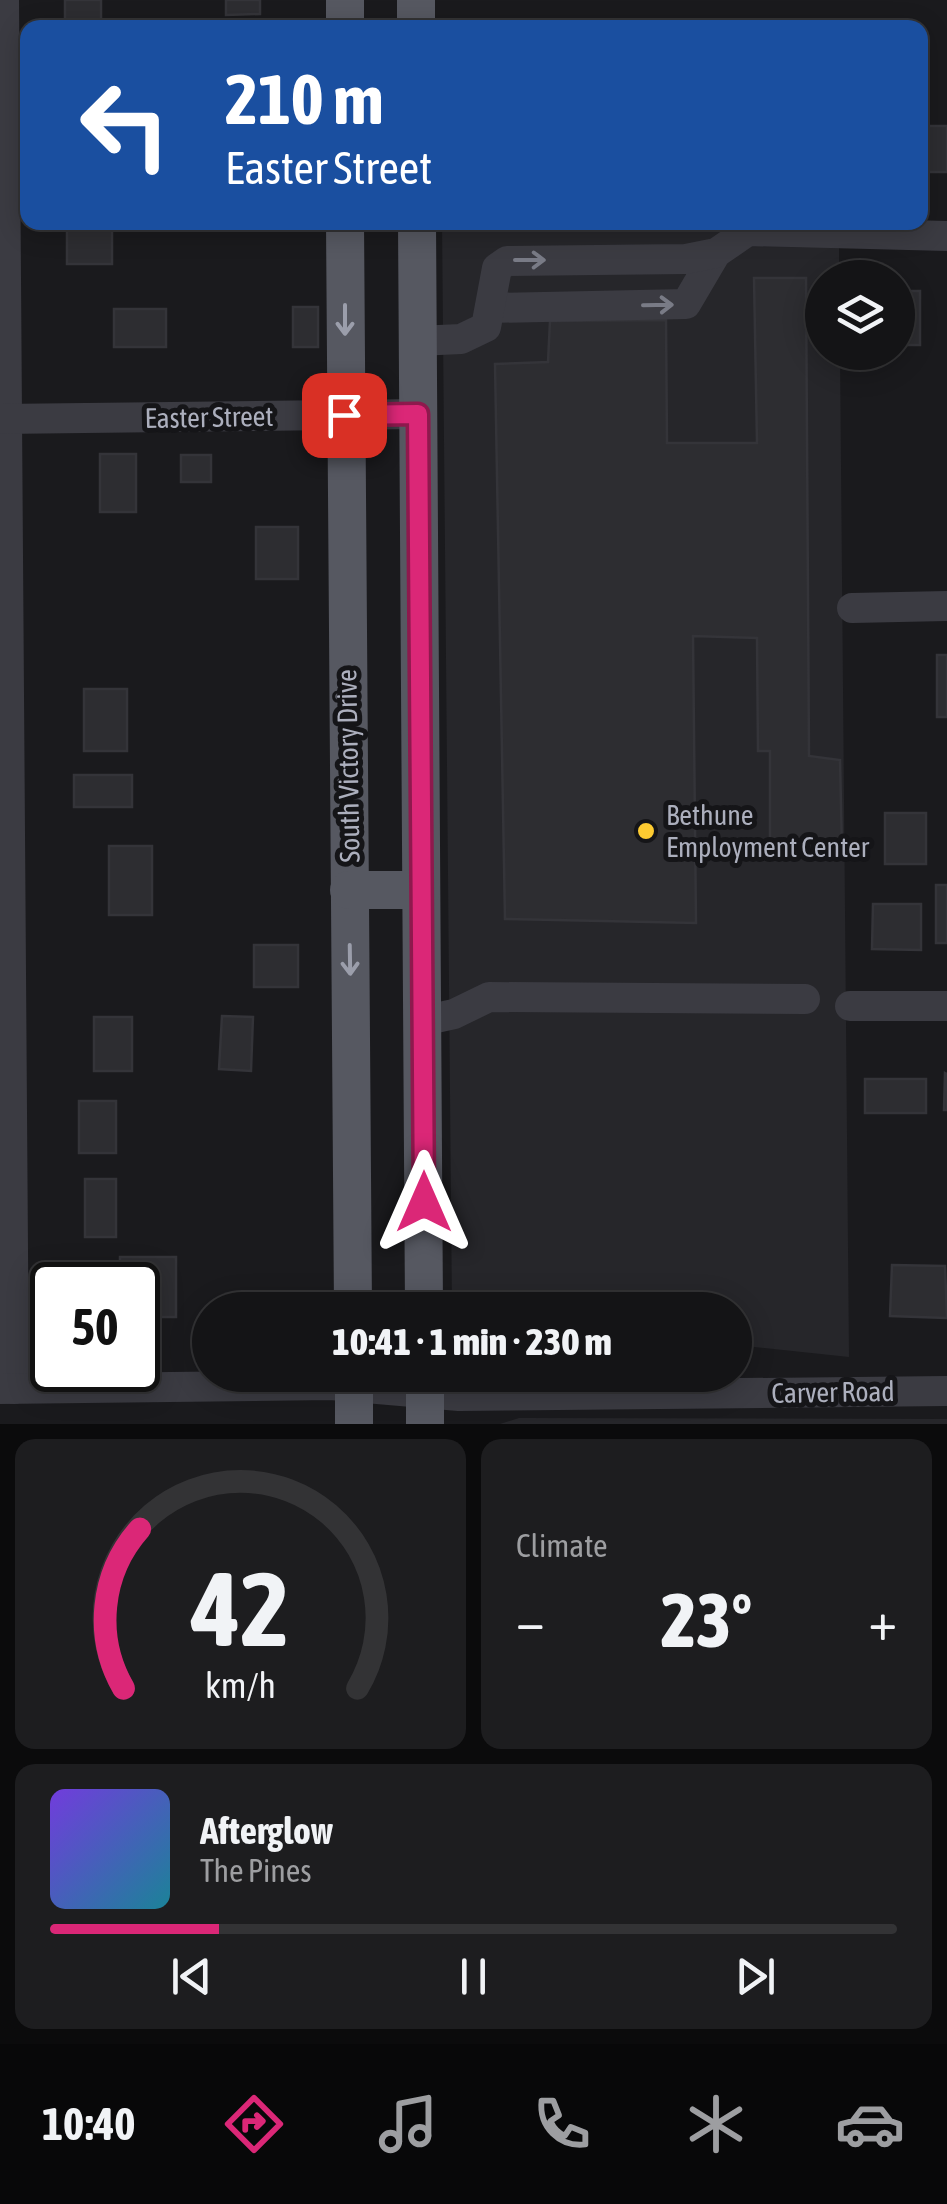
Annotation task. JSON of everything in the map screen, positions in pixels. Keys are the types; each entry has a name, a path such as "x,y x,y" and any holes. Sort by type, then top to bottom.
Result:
{"main road":[{"name":"South Victory Drive","path":"345,230 353,1292"},
{"path":"417,230 424,1292"},
{"path":"349,890 421,890"}],"street":[{"path":"4,0 7,1390"},
{"path":"490,308 686,304 716,254 748,231 947,236"},
{"path":"418,341 462,339 486,327 497,268 507,261 686,259 716,254"},
{"name":"Easter Street","path":"2,419 418,414"},
{"path":"852,608 947,606"},
{"path":"422,1021 454,1014 489,997 805,999"},
{"path":"850,1006 947,1006"},
{"name":"Carver Road","path":"7,1390 425,1397 947,1391"}],"shaded area":[{"name":"Bethune Employment Center","path":"442,230 839,230 839,260 805,260 805,370 840,370 849,1357 752,1347 752,1292 452,1292"},
{"path":"519,1418 947,1419 947,1424 500,1424"}],"building":[{"path":"65,0 101,0 101,20 65,20"},
{"path":"226,0 260,0 260,14 226,15"},
{"path":"928,126 947,126 947,172 928,172"},
{"path":"67,230 112,230 112,264 67,264"},
{"path":"754,278 805,278 809,756 840,760 842,850 770,850 770,751 758,751 757,638 693,636 696,923 505,919 495,364 548,362 550,321 666,320 667,443 757,443"},
{"path":"915,291 920,291 920,345 915,345"},
{"path":"293,307 318,307 318,347 293,347"},
{"path":"114,309 166,309 166,347 114,347"},
{"path":"100,454 136,454 136,512 100,512"},
{"path":"181,455 211,455 211,482 181,482"},
{"path":"256,527 298,527 298,579 256,579"},
{"path":"937,655 947,655 947,717 937,717"},
{"path":"84,689 127,689 127,751 84,751"},
{"path":"74,775 132,775 132,807 74,807"},
{"path":"885,813 926,813 926,864 885,864"},
{"path":"109,846 152,846 152,915 109,915"},
{"path":"936,885 947,885 947,943 936,943"},
{"path":"873,904 921,904 921,950 872,949"},
{"path":"254,945 298,945 298,987 254,987"},
{"path":"222,1016 253,1017 251,1071 219,1069"},
{"path":"94,1017 132,1017 132,1071 94,1071"},
{"path":"947,1074 947,1110 944,1110"},
{"path":"865,1079 926,1079 926,1113 865,1113"},
{"path":"79,1101 116,1101 116,1153 79,1153"},
{"path":"85,1179 116,1179 116,1237 85,1237"},
{"path":"120,1257 176,1257 176,1317 160,1317 160,1262 120,1262"},
{"path":"892,1265 945,1266 947,1318 890,1316"}],"place":[{"name":"Bethune Employment Center","path":"646,831"}],"route":[{"path":"344,415 418,414 424,1202"}]}
